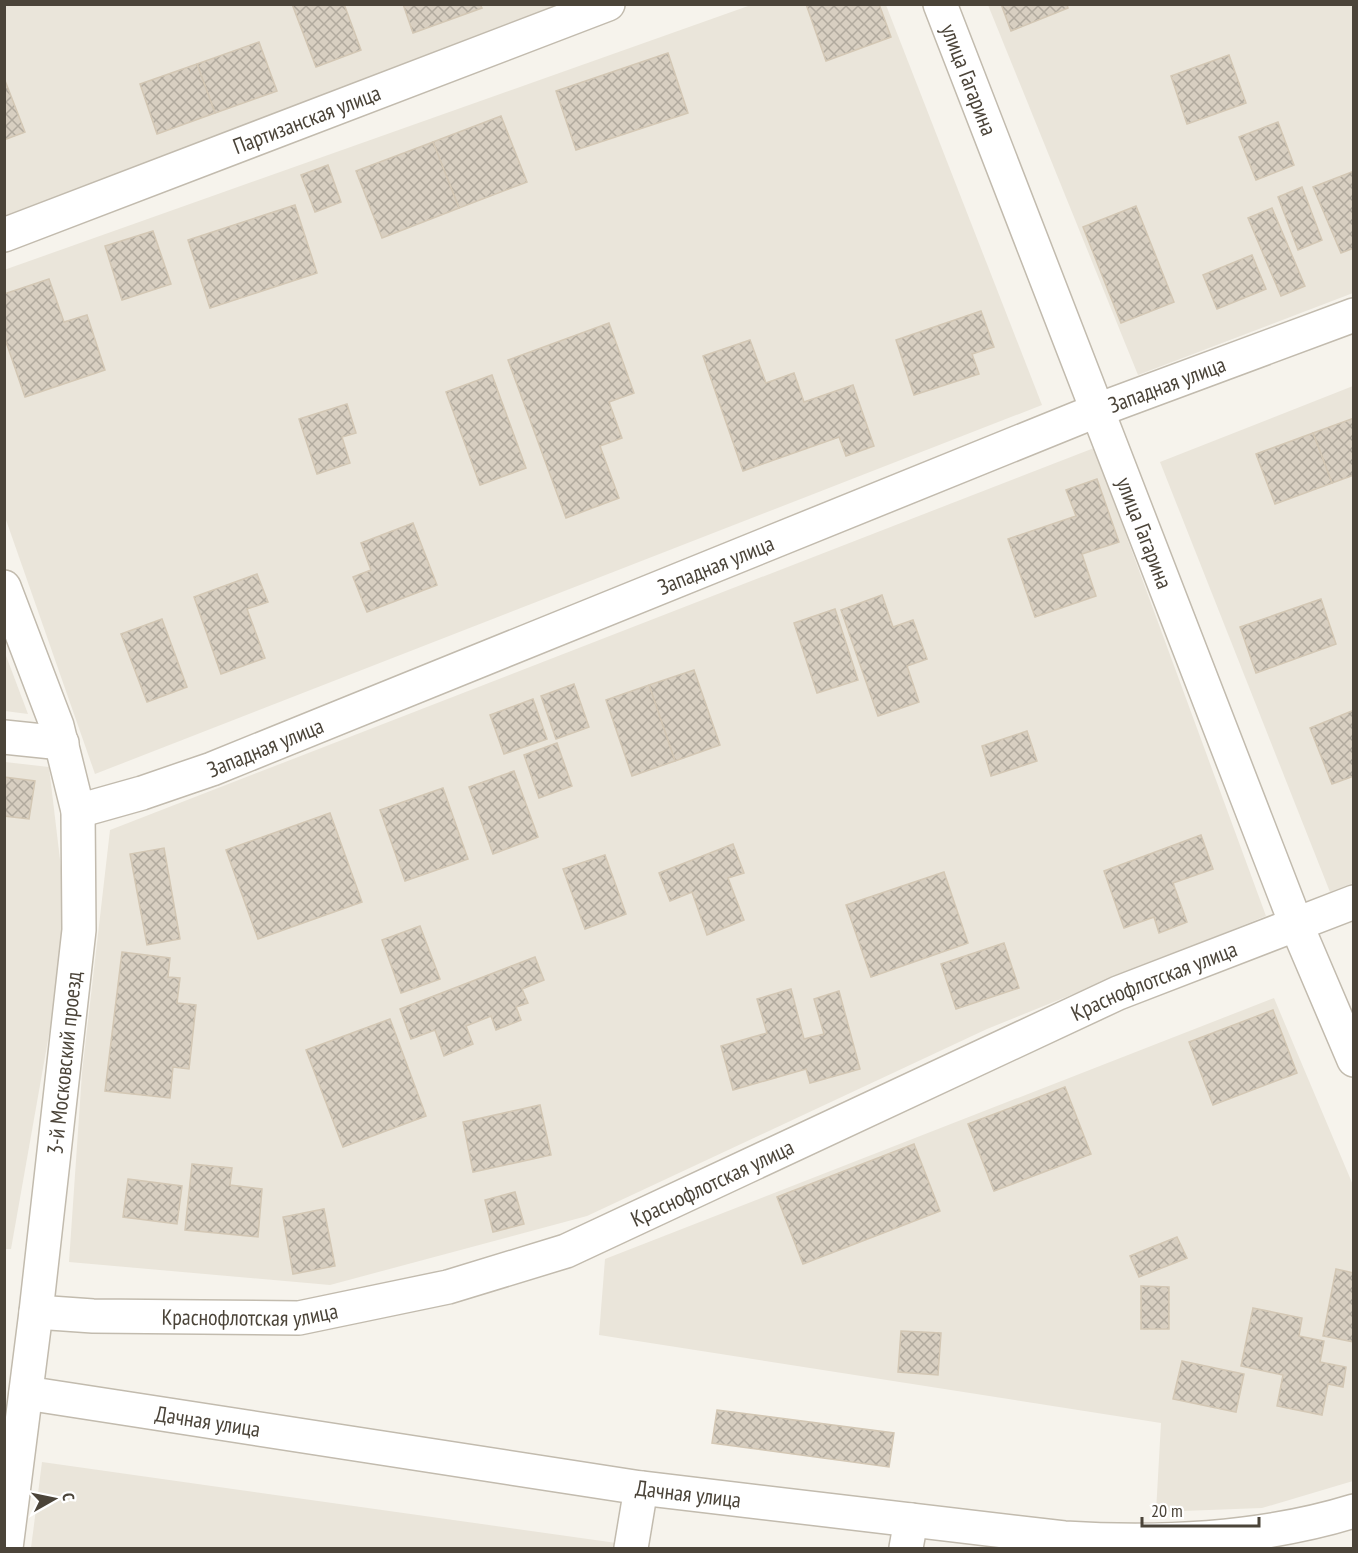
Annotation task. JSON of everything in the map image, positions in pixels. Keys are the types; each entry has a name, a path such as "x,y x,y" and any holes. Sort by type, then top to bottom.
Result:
{"street":[{"name":"Партизанская улица","path":"4,235 608,4"},
{"name":"улица Гагарина","path":"940,4 1296,924 1353,1060"},
{"name":"Западная улица","path":"78,811 142,793 212,769 1098,410 1353,315"},
{"name":"3-й Московский проезд","path":"4,587 62,743 78,811 79,930 36,1312 20,1374 6,1548"},
{"path":"4,737 62,743"},
{"name":"Краснофлотская улица","path":"36,1312 93,1316 299,1318 448,1287 566,1251 1118,993 1353,902"},
{"name":"Дачная улица","path":"20,1374 641,1488 908,1534 1175,1540 1239,1536 1271,1531 1353,1511"},
{"path":"631,1548 641,1488"}],"shaded area":[{"path":"5,5 558,5 5,222"},
{"path":"751,5 886,5 1042,405 95,774 5,517 4,270"},
{"path":"988,5 1353,5 1353,293 1138,375"},
{"path":"1353,386 1353,883 1330,892 1160,462"},
{"path":"1094,448 1266,916 987,1029 587,1216 330,1285 69,1262 82,1073 110,830"},
{"path":"5,653 28,714 5,711"},
{"path":"5,762 49,767 68,927 11,1249 5,1249"},
{"path":"1274,998 1353,1185 1353,1481 1262,1508 1156,1512 1161,1423 599,1335 605,1259"},
{"path":"42,1462 652,1548 31,1548"}],"building":[{"path":"292,4 344,4 361,50 316,67"},
{"path":"403,4 480,4 482,8 413,33"},
{"path":"806,4 879,4 891,37 826,61"},
{"path":"1001,4 1067,4 1068,8 1011,31"},
{"path":"259,42 277,91 215,113 197,64"},
{"path":"668,53 688,113 576,150 556,91"},
{"path":"1229,55 1246,103 1187,124 1171,76"},
{"path":"197,64 215,113 157,134 140,84"},
{"path":"4,78 25,132 4,140"},
{"path":"501,116 527,182 459,208 433,142"},
{"path":"1278,122 1294,165 1256,180 1239,137"},
{"path":"433,142 459,208 382,238 356,171"},
{"path":"328,165 341,202 315,212 301,175"},
{"path":"1354,171 1354,248 1341,253 1313,187"},
{"path":"1302,187 1322,240 1298,250 1278,197"},
{"path":"295,205 317,273 210,308 188,240"},
{"path":"1136,206 1174,302 1121,323 1083,227"},
{"path":"1272,208 1305,286 1281,296 1248,218"},
{"path":"153,231 171,284 122,300 105,246"},
{"path":"1252,255 1266,289 1217,309 1203,275"},
{"path":"49,279 64,322 87,315 105,370 25,397 4,336 4,294"},
{"path":"981,311 994,347 972,354 979,374 914,395 896,340"},
{"path":"609,323 634,393 609,402 622,438 600,446 619,498 566,518 508,360"},
{"path":"750,340 766,383 794,373 804,402 853,385 874,446 846,456 839,437 743,471 703,356"},
{"path":"492,375 526,468 480,485 446,392"},
{"path":"347,404 356,433 342,437 350,463 317,474 299,419"},
{"path":"1354,418 1354,475 1332,483 1313,433"},
{"path":"1313,433 1332,483 1275,504 1256,454"},
{"path":"1097,479 1119,542 1082,554 1096,596 1035,617 1008,539 1076,516 1066,490"},
{"path":"413,523 437,585 367,612 353,577 371,570 361,543"},
{"path":"257,574 268,602 247,609 265,658 221,674 194,597"},
{"path":"882,595 893,627 913,620 927,659 907,666 919,702 878,716 841,610"},
{"path":"1321,599 1336,644 1256,673 1240,627"},
{"path":"835,609 858,680 817,693 794,623"},
{"path":"162,619 187,687 147,702 121,634"},
{"path":"694,670 720,745 675,761 649,685"},
{"path":"574,684 589,727 556,739 541,696"},
{"path":"649,685 675,761 632,776 606,700"},
{"path":"533,699 547,739 504,754 490,715"},
{"path":"1354,710 1354,776 1332,784 1310,728"},
{"path":"1027,731 1037,761 991,776 982,746"},
{"path":"557,743 572,786 539,798 524,755"},
{"path":"514,771 538,837 493,854 469,787"},
{"path":"4,777 35,781 29,819 4,816"},
{"path":"443,788 468,859 405,881 380,810"},
{"path":"330,813 362,902 258,939 226,850"},
{"path":"1201,835 1213,869 1173,883 1187,922 1159,933 1154,917 1124,928 1104,871"},
{"path":"733,844 744,873 728,878 744,920 707,935 692,892 670,901 659,873"},
{"path":"164,848 180,939 147,945 130,854"},
{"path":"605,855 626,914 585,929 563,869"},
{"path":"944,872 968,943 871,977 846,905"},
{"path":"420,926 440,979 401,993 382,940"},
{"path":"1004,943 1019,988 956,1009 941,964"},
{"path":"122,952 170,958 168,977 180,978 177,1003 196,1005 189,1069 173,1067 170,1098 105,1091"},
{"path":"535,957 544,980 522,989 528,1003 516,1007 521,1020 496,1030 491,1016 466,1026 473,1044 444,1056 435,1030 411,1039 400,1009"},
{"path":"791,989 804,1039 824,1034 814,999 839,991 860,1069 810,1083 806,1069 733,1090 721,1046 767,1033 757,999"},
{"path":"1273,1010 1297,1073 1213,1105 1189,1042"},
{"path":"390,1019 426,1116 343,1147 306,1050"},
{"path":"1065,1087 1091,1154 994,1191 968,1124"},
{"path":"540,1105 551,1155 473,1172 463,1122"},
{"path":"914,1144 940,1211 803,1264 777,1197"},
{"path":"192,1164 232,1168 230,1185 262,1189 258,1237 185,1230"},
{"path":"128,1179 182,1186 177,1224 123,1217"},
{"path":"515,1192 524,1224 493,1232 485,1200"},
{"path":"324,1209 335,1266 293,1274 283,1217"},
{"path":"1177,1237 1187,1258 1139,1277 1130,1256"},
{"path":"1336,1269 1354,1273 1354,1342 1323,1336"},
{"path":"1141,1286 1169,1287 1169,1329 1141,1329"},
{"path":"1253,1308 1302,1318 1299,1336 1324,1341 1320,1362 1346,1367 1343,1387 1328,1384 1322,1415 1277,1406 1283,1375 1241,1366"},
{"path":"901,1331 941,1333 938,1375 898,1372"},
{"path":"1182,1361 1244,1374 1236,1412 1173,1399"},
{"path":"717,1410 894,1433 889,1467 712,1443"}]}
